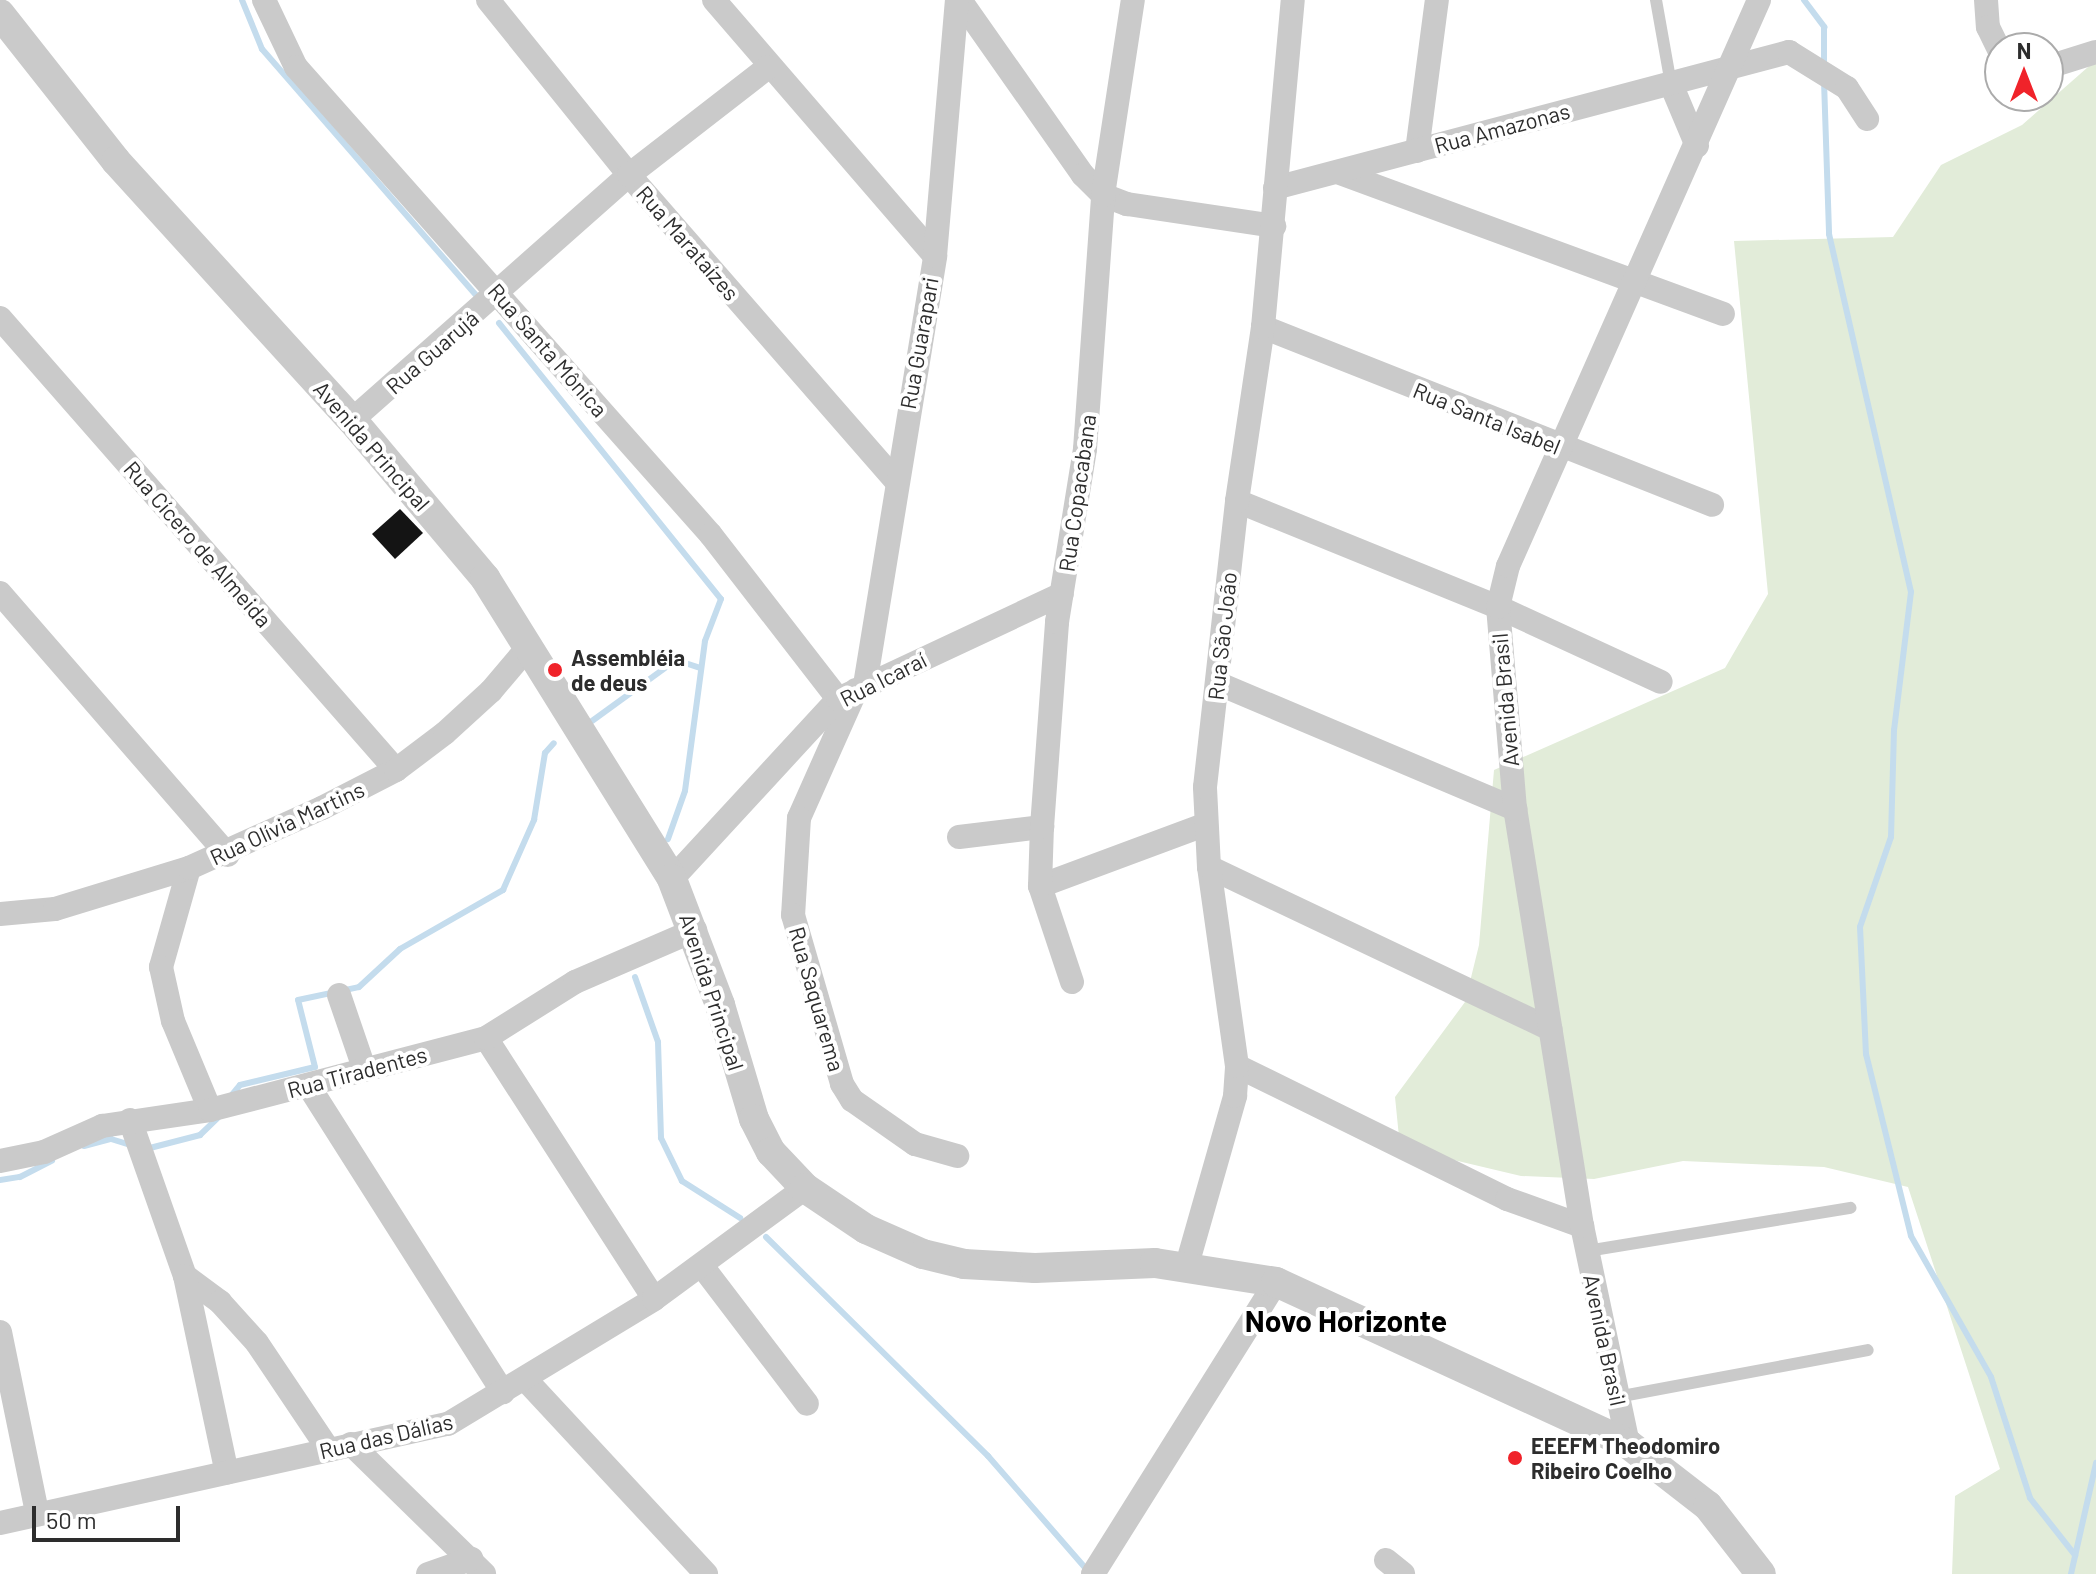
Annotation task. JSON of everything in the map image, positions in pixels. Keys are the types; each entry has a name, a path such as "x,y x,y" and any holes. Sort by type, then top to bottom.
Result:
{"street":[{"name":"Rua Santa Mônica","path":"264,0 296,67 853,691"},
{"name":"Rua Marataízes","path":"488,0 629,175 895,480"},
{"path":"714,0 768,67 935,256"},
{"path":"959,0 1083,175 1103,195 1127,204 1274,226"},
{"name":"Rua Guarapari","path":"853,691 935,256 959,0"},
{"name":"Rua Copacabana","path":"1072,982 1040,886 1042,827 1062,594 1085,449 1103,195 1133,0"},
{"name":"Rua São João","path":"1187,1265 1229,1129 1237,1066 1204,825 1237,501 1263,327 1274,226 1293,0"},
{"path":"1417,151 1437,0"},
{"name":"Avenida Brasil","path":"1628,1444 1582,1226 1515,809 1498,607 1508,566 1638,282 1759,0"},
{"path":"1986,0 1990,32"},
{"name":"Avenida Principal","path":"0,14 72,107 352,420 485,578 672,879 695,930 754,1119 771,1152 805,1188 866,1229 923,1254 964,1264 1022,1268 1187,1265 1276,1282 1628,1444 1708,1506 1761,1574"},
{"name":"Rua Amazonas","path":"1275,188 1789,52 1807,59 1847,88 1867,119"},
{"path":"2064,62 2096,52"},
{"name":"Rua Guarujá","path":"352,420 499,294 629,175 768,67"},
{"path":"1671,84 1697,146"},
{"path":"1340,173 1723,314"},
{"name":"Rua Cícero de Almeida","path":"0,318 396,770"},
{"name":"Rua Santa Isabel","path":"1263,327 1560,449 1712,505"},
{"path":"1237,501 1498,607 1661,682"},
{"path":"0,593 228,855"},
{"name":"Rua Icaraí","path":"672,879 853,691 1062,594"},
{"name":"Rua Olívia Martins","path":"0,914 55,909 228,855 396,770 491,691 529,646"},
{"path":"1217,683 1515,809"},
{"name":"Rua Saquarema","path":"853,691 799,818 793,915 842,1084 852,1100 915,1144 957,1156"},
{"path":"1040,886 1204,825"},
{"path":"959,837 1042,827"},
{"path":"1209,867 1550,1029"},
{"path":"189,868 161,967 173,1021 210,1110"},
{"name":"Rua Tiradentes","path":"0,1161 44,1152 102,1126 210,1110 486,1038 575,982 695,930"},
{"path":"339,995 364,1068"},
{"path":"486,1038 654,1299"},
{"path":"1237,1066 1494,1192 1582,1226"},
{"path":"308,1085 503,1392"},
{"path":"130,1120 185,1276 227,1473"},
{"name":"Rua das Dálias","path":"0,1523 37,1512 448,1424 654,1299 805,1188"},
{"path":"702,1266 807,1404"},
{"path":"185,1276 220,1302 340,1447 478,1567"},
{"path":"1096,1573 1276,1282"},
{"path":"0,1332 37,1512"},
{"path":"525,1379 706,1574"},
{"path":"428,1574 478,1567"}],"lane":[{"path":"1656,0 1671,84"},
{"path":"1587,1251 1851,1208"},
{"path":"1617,1397 1868,1350"}],"green space":[{"path":"2096,60 2096,1574 1952,1574 1955,1496 2000,1469 1908,1187 1824,1167 1683,1161 1594,1179 1521,1176 1441,1157 1399,1137 1395,1097 1465,1002 1479,945 1494,770 1725,668 1768,594 1734,241 1893,237 1941,165 2022,125 2037,112 2064,112 2064,88"}],"building":[{"path":"400,509 423,533 395,559 372,534"}],"waterway":[{"path":"242,0 262,49 479,299"},
{"path":"1804,0 1824,27 1824,66"},
{"path":"1824,81 1829,234 1911,592 1894,730 1891,837 1860,927 1866,1054 1911,1236 1991,1377 2030,1498 2075,1555"},
{"path":"499,323 721,599 705,641 685,791 668,839"},
{"path":"592,721 676,660 701,668"},
{"path":"231,1096 240,1085 315,1067 298,1000 359,987 400,949 503,890 534,820 545,753 554,743"},
{"path":"635,977 658,1042 661,1138 682,1181 740,1218"},
{"path":"146,1149 200,1135 220,1116"},
{"path":"84,1146 111,1139 131,1145"},
{"path":"0,1180 20,1177 52,1161"},
{"path":"766,1237 988,1456 1088,1571"},
{"path":"2071,1574 2096,1463"}],"place":[{"name":"Assembléia de deus","path":"555,670"},
{"name":"EEEFM Theodomiro Ribeiro Coelho","path":"1515,1458"}],"district":[{"name":"Novo Horizonte","path":"1346,1320"}]}
